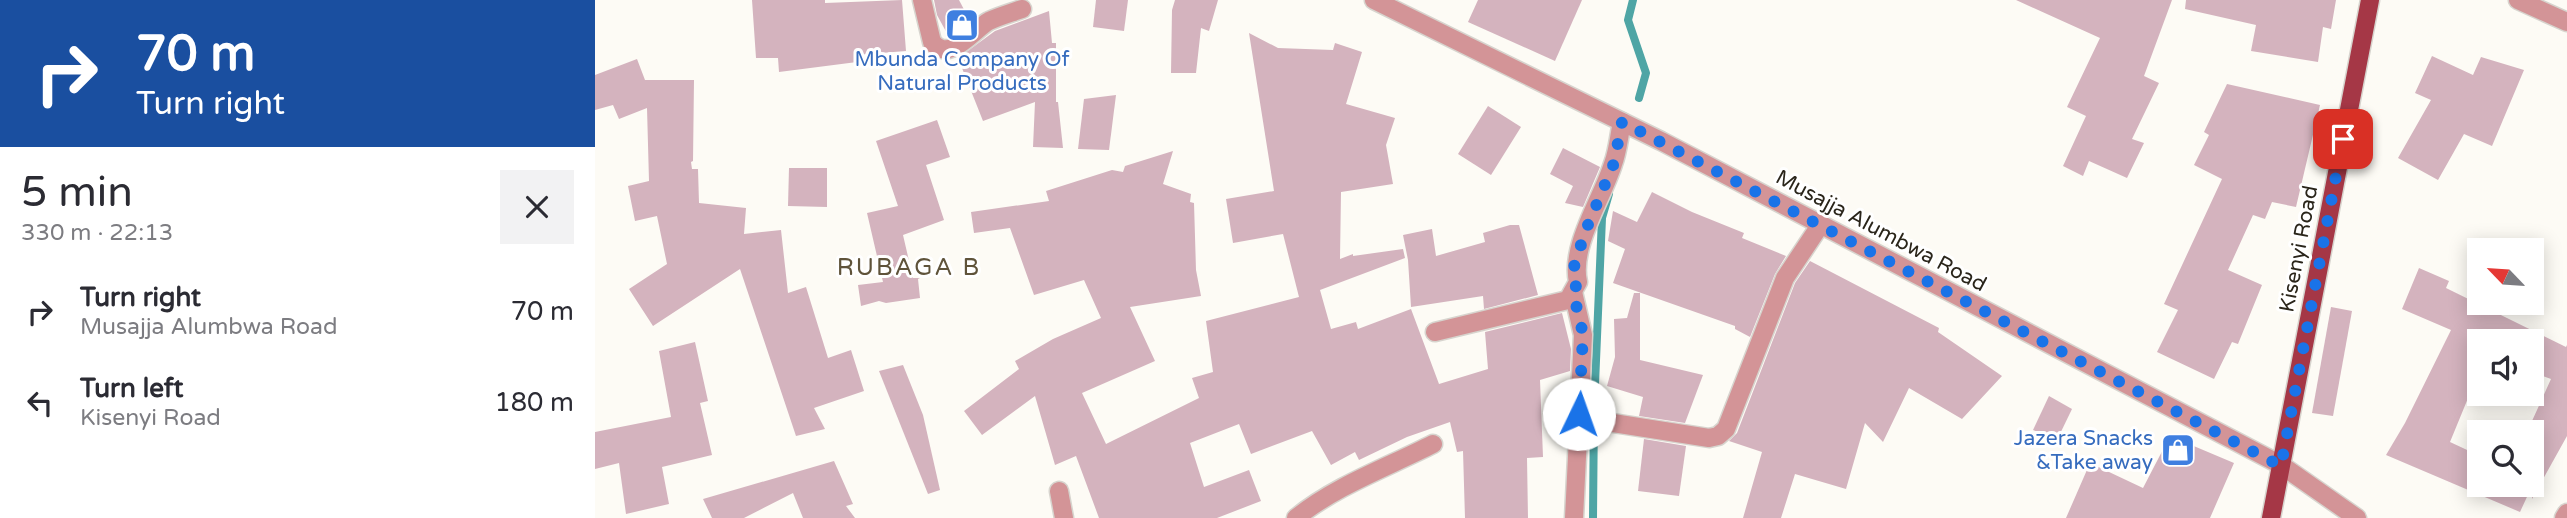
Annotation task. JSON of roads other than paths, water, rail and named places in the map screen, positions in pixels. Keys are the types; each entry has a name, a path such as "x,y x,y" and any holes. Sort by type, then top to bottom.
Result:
{"main road":[{"name":"Kisenyi Road","path":"2271,518 2370,0"}],"street":[{"path":"922,0 932,42 936,47 945,49 955,47 988,22 1022,9"},
{"name":"Musajja Alumbwa Road","path":"1374,0 1622,122 2281,466 2357,518"},
{"path":"2518,0 2567,22"},
{"path":"1435,332 1568,300 1578,282 1574,267 1585,232 1614,163 1622,122"},
{"path":"1613,423 1709,438 1718,436 1726,429 1785,278 1821,225"},
{"path":"1573,292 1583,334 1574,518"},
{"path":"1296,518 1334,494 1433,444"},
{"path":"1059,491 1064,518"},
{"path":"2564,518 2567,513"}],"waterway":[{"path":"1633,0 1628,20 1646,73 1639,98"},
{"path":"1593,518 1594,408 1602,218 1609,194"}],"place":[{"name":"Mbunda Company Of Natural Products","path":"962,25"},
{"name":"Jazera Snacks &Take away","path":"2178,450"}],"district":[{"name":"RUBAGA B","path":"909,267"}]}
